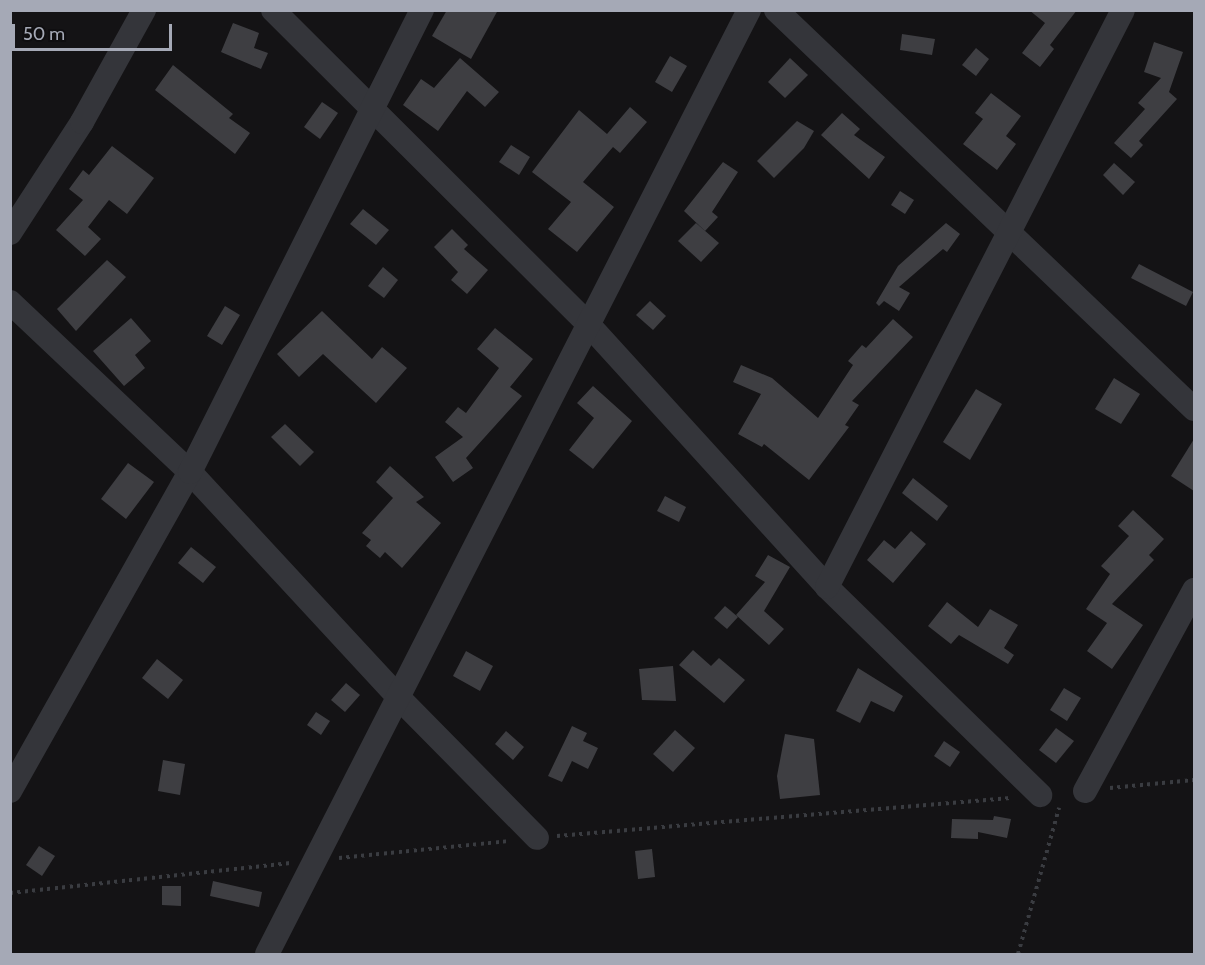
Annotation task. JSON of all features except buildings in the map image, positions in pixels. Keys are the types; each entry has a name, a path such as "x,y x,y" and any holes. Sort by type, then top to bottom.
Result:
{"street":[{"path":"10,233 82,122 144,10"},
{"path":"273,10 589,325 827,587 1040,795"},
{"path":"10,791 190,472 422,10"},
{"path":"267,954 400,699 748,10"},
{"path":"776,10 1008,235 1194,409"},
{"path":"827,587 1123,10"},
{"path":"10,302 190,472 400,699 537,838"},
{"path":"1085,790 1194,590"}],"path":[{"path":"1018,954 1064,793 1194,780"},
{"path":"10,893 537,838 1040,795"}]}
